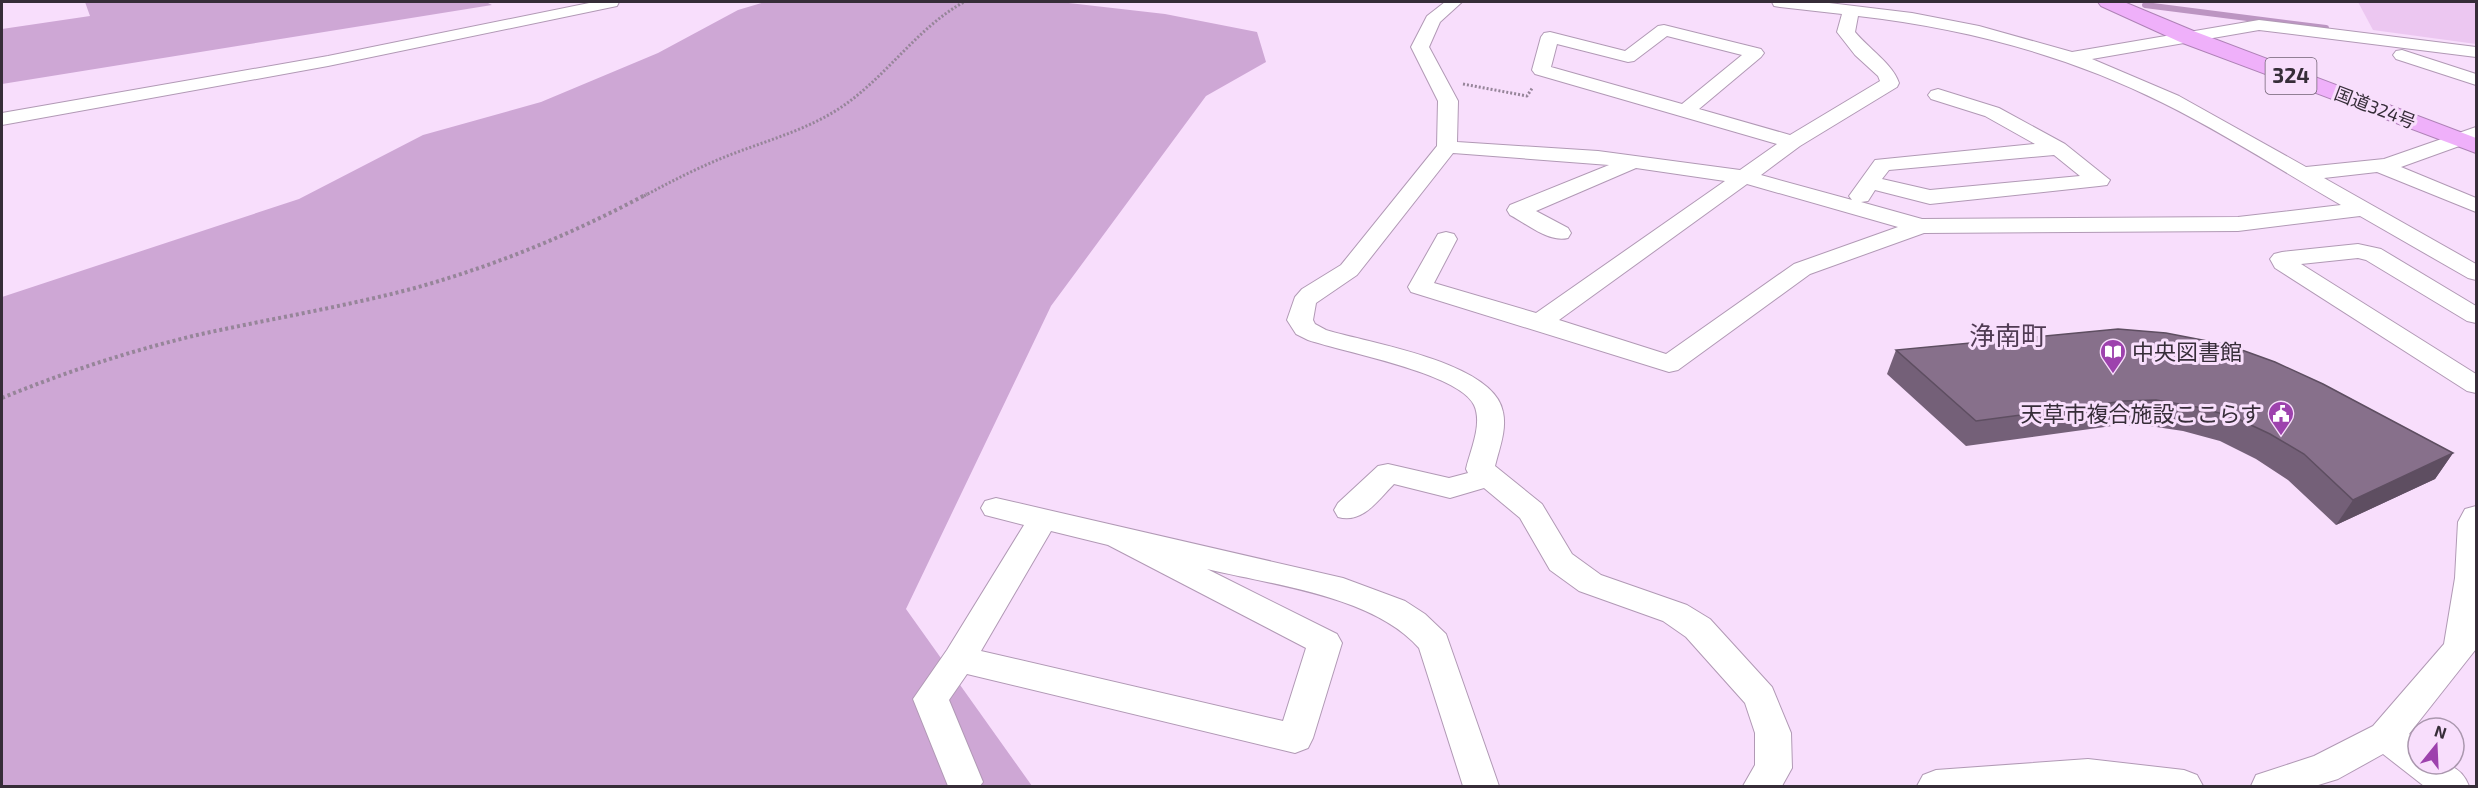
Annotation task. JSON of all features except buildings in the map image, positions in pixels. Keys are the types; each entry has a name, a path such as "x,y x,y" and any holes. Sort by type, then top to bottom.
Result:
{"highway":[{"name":"国道324号","path":"2108,2 2188,37 2470,140"}],"street":[{"path":"2,119 328,61 611,2"},
{"path":"1454,2 1433,20 1420,47 1448,101 1447,147 1349,270 1311,294 1304,302 1300,320 1305,328 1317,335 1444,370 1475,388 1488,406 1489,427 1480,469 1531,511 1561,562 1590,583 1675,613 1698,628 1760,697 1773,733 1774,768 1761,786"},
{"path":"1787,2 1911,18 1980,31 2073,57 2125,77 2172,100 2476,273"},
{"path":"1540,322 1793,142 1890,83 1887,74 1861,51 1846,32 1851,10"},
{"path":"2073,57 2259,25 2476,52"},
{"path":"1685,111 1755,53 1664,30 1628,57 1550,37 1541,70 1793,142"},
{"path":"2347,36 2476,80"},
{"path":"1869,182 1930,197 2099,180 2058,148 1992,112 1938,95"},
{"path":"2302,174 2380,166 2470,140"},
{"path":"1447,147 1598,158 1745,177 1921,226 2238,224 2364,209"},
{"path":"1852,206 1882,164 2058,148"},
{"path":"1560,233 1518,210 1632,162"},
{"path":"2380,166 2476,206"},
{"path":"1446,239 1420,287 1540,322 1669,364 1802,269 1921,226"},
{"path":"2470,376 2283,263 2282,259 2358,250 2373,254 2476,316"},
{"path":"1349,510 1388,473 1450,488 1489,476"},
{"path":"996,508 1343,590 1386,605 1418,624 1434,643 1481,786"},
{"path":"2269,786 2325,768 2386,736 2460,648 2471,578 2473,522 2476,516"},
{"path":"964,782 931,699 959,659 1043,519"},
{"path":"959,659 1295,738 1325,643 1118,537"},
{"path":"2386,736 2406,752"},
{"path":"1936,786 2088,774 2184,786"},
{"path":"2438,776 2451,786"}],"path":[{"path":"2,398 42,379 105,359 199,334 398,292 441,280 547,243 587,226 666,182 830,114 870,85 944,15 964,2"},
{"path":"1439,83 1477,85 1527,96 1541,70"}],"shaded area":[{"path":"85,2 486,2 492,5 2,84 2,29 90,16"},
{"path":"765,2 1060,2 1165,14 1257,32 1266,62 1206,96 1051,306 906,609 1032,786 2,786 2,297 299,199 423,135 541,102 658,53 738,10"},
{"path":"2358,2 2476,2 2476,44 2373,30"}],"waterway":[{"path":"2145,5 2326,28"}],"place":[{"name":"中央図書館","path":"2113,375"},
{"name":"天草市複合施設ここらす","path":"2281,437"}],"district":[{"name":"浄南町","path":"2008,336"}]}
